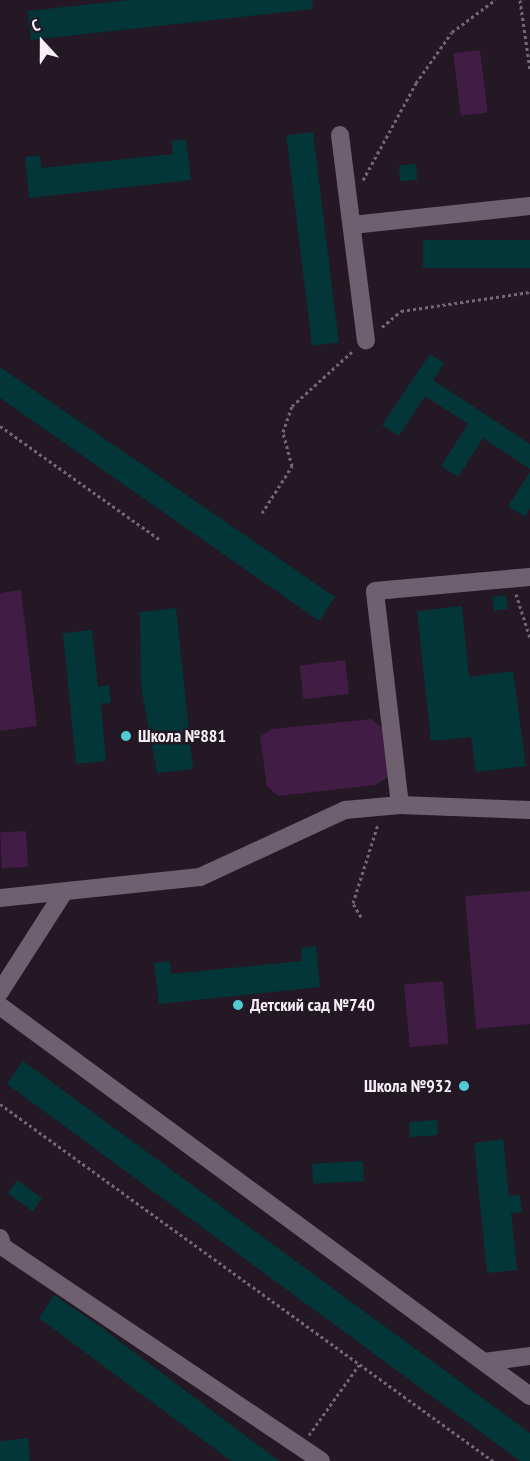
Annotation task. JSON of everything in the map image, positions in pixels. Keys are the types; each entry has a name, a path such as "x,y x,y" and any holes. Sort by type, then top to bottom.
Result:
{"lane":[{"path":"340,135 366,340"},
{"path":"352,225 530,206"},
{"path":"400,805 375,591 521,577"},
{"path":"0,898 62,895 200,877 345,810 400,805 530,810"},
{"path":"0,992 62,895"},
{"path":"0,1006 530,1396"},
{"path":"0,1238 3,1247 321,1461"},
{"path":"484,1362 530,1356"}],"path":[{"path":"349,205 416,82 446,40 495,0"},
{"path":"520,0 530,70"},
{"path":"262,513 292,466 283,432 292,406 401,311 530,292"},
{"path":"0,426 159,539"},
{"path":"521,577 530,638"},
{"path":"361,917 352,903 376,826 400,805"},
{"path":"0,1104 493,1461"},
{"path":"300,1448 358,1365"}],"shaded area":[{"path":"480,50 488,113 461,116 453,53"},
{"path":"21,590 37,726 0,731 0,593"},
{"path":"345,660 349,694 303,699 299,666"},
{"path":"372,719 382,728 389,776 376,785 278,796 267,786 260,737 271,729"},
{"path":"26,831 28,867 2,868 0,832"},
{"path":"530,891 530,1024 476,1029 465,896"},
{"path":"443,981 448,1044 410,1047 404,984"}],"building":[{"path":"128,0 312,0 313,9 31,40 28,11"},
{"path":"313,132 339,342 312,346 286,135"},
{"path":"186,139 191,180 29,198 25,157 40,155 41,168 173,154 171,141"},
{"path":"416,164 417,180 400,181 399,165"},
{"path":"423,240 530,240 530,268 423,268"},
{"path":"430,354 444,363 433,380 530,444 530,469 483,438 458,477 441,466 468,424 425,396 399,436 382,425"},
{"path":"0,367 335,597 319,621 0,398"},
{"path":"530,472 530,508 525,517 508,506"},
{"path":"506,595 508,609 494,611 492,597"},
{"path":"462,606 469,677 513,671 526,766 476,772 471,737 431,741 417,611"},
{"path":"176,608 193,769 157,773 141,686 140,612"},
{"path":"92,630 98,687 109,685 111,703 101,704 106,761 76,764 63,633"},
{"path":"316,946 320,987 159,1004 154,963 170,961 171,974 302,961 301,948"},
{"path":"23,1061 530,1433 530,1461 520,1461 7,1084"},
{"path":"437,1120 438,1135 410,1137 409,1122"},
{"path":"503,1139 509,1196 520,1195 522,1212 511,1213 517,1270 487,1273 474,1143"},
{"path":"363,1161 364,1181 313,1184 312,1164"},
{"path":"17,1180 42,1198 33,1211 8,1193"},
{"path":"54,1295 98,1325 279,1461 231,1461 39,1318"},
{"path":"28,1438 30,1461 0,1461 0,1441"}],"place":[{"name":"Школа №881","path":"126,736"},
{"name":"Детский сад №740","path":"238,1005"},
{"name":"Школа №932","path":"464,1086"}]}
